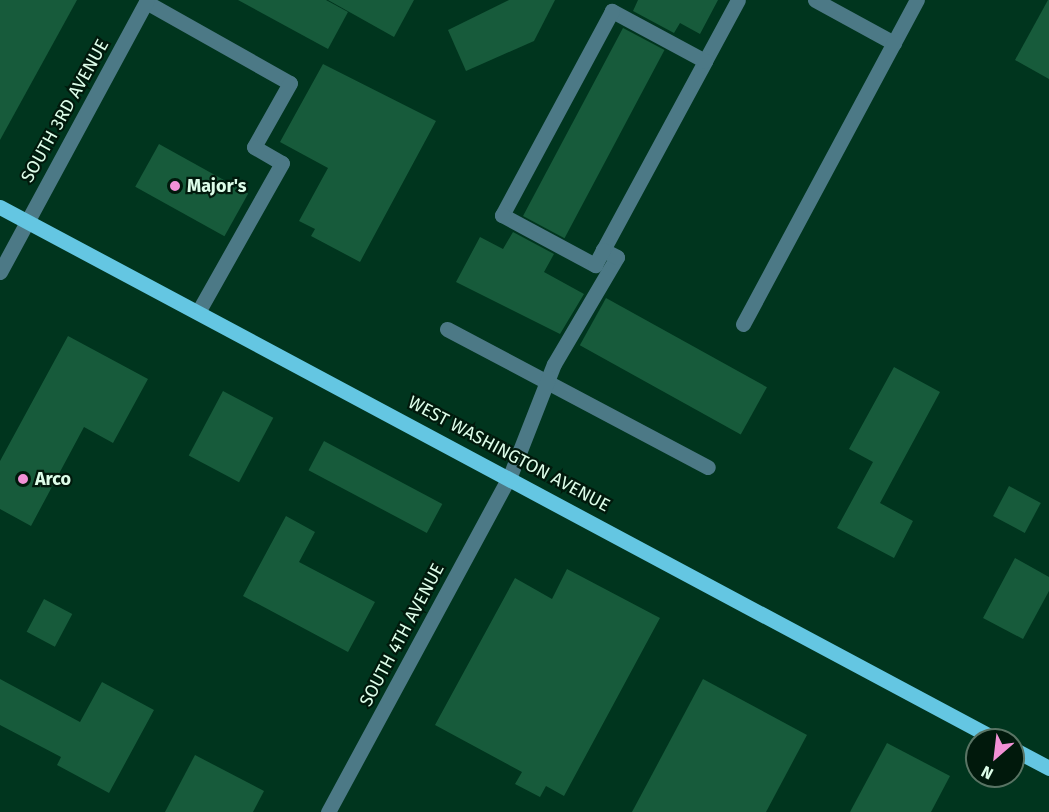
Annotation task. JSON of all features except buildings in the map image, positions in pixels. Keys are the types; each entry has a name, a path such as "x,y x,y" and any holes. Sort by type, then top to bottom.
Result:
{"main road":[{"name":"WEST WASHINGTON AVENUE","path":"0,207 510,476 975,728"},
{"path":"1025,755 1049,768"}],"street":[{"path":"705,61 612,11 502,215 595,265 738,0"},
{"path":"815,0 894,43"},
{"path":"742,324 917,0"},
{"path":"147,1 290,83 254,147 282,163 198,312"},
{"name":"SOUTH 3RD AVENUE","path":"0,272 147,1"},
{"name":"SOUTH 4TH AVENUE","path":"328,812 510,476 547,382 617,257 603,250"},
{"path":"447,329 708,467"}],"place":[{"name":"Major's","path":"175,186"},
{"name":"Arco","path":"23,479"}]}
